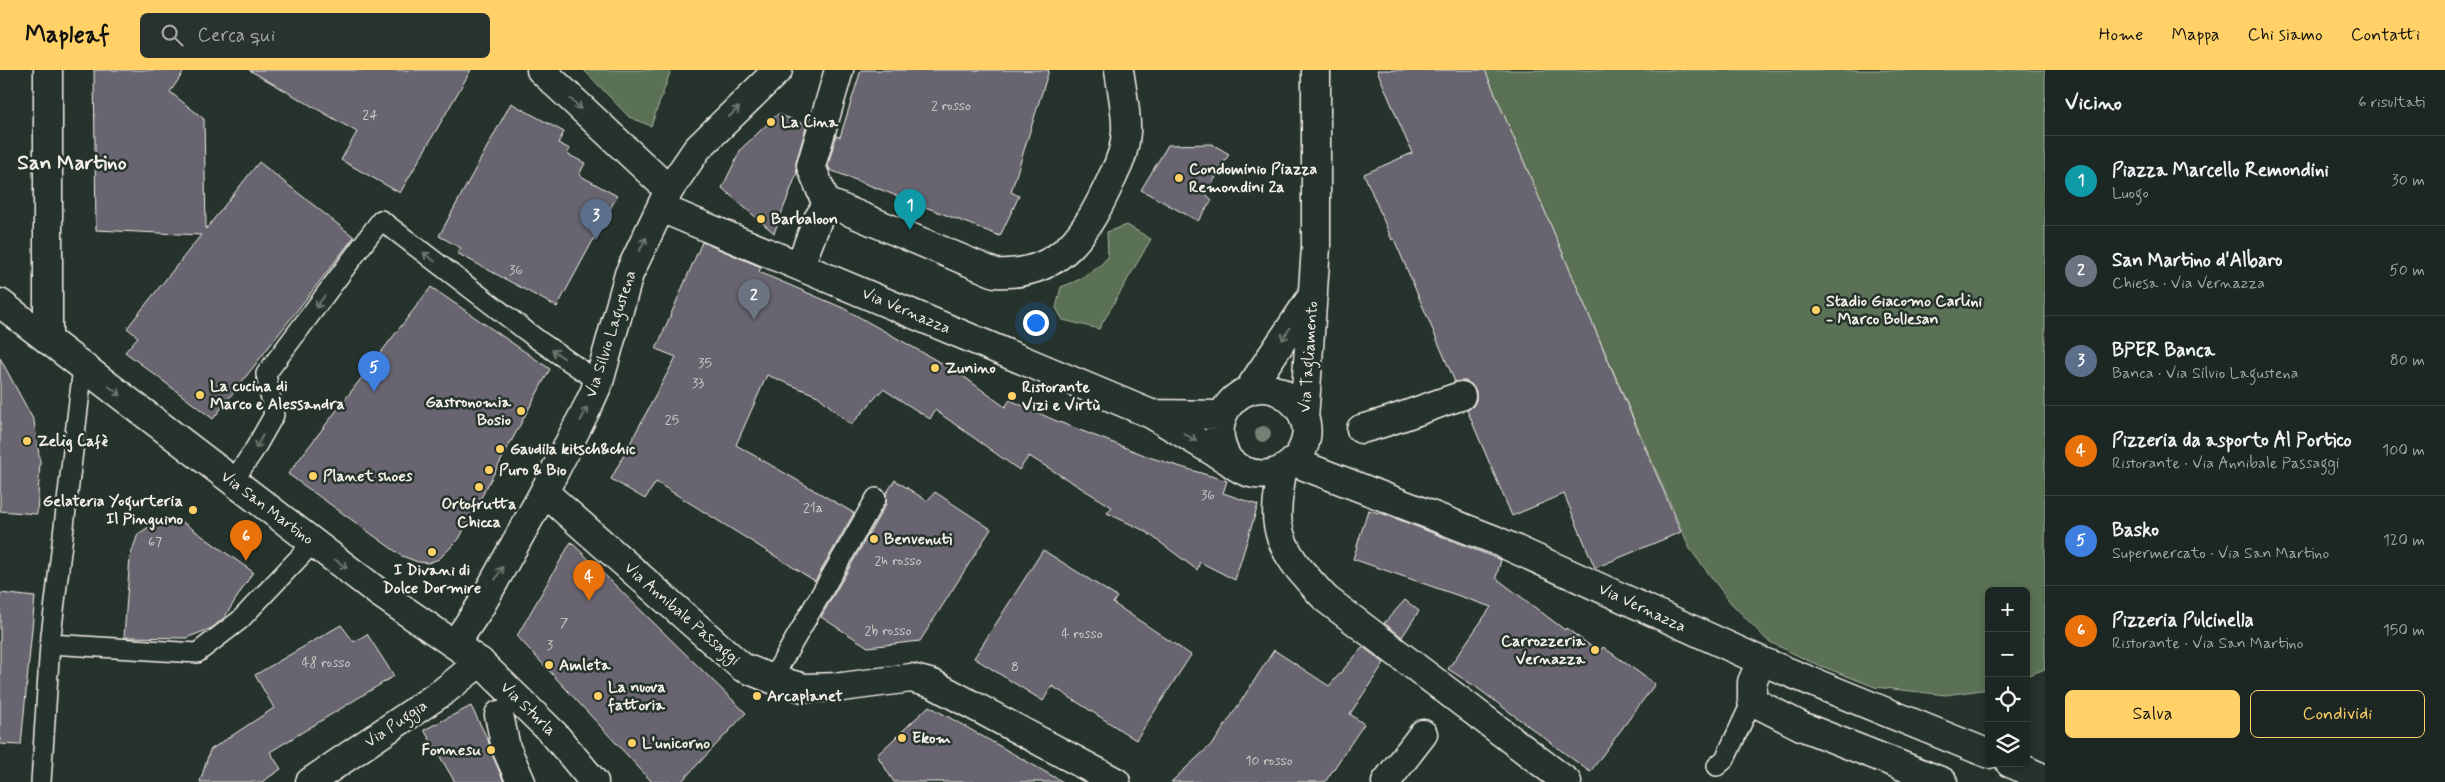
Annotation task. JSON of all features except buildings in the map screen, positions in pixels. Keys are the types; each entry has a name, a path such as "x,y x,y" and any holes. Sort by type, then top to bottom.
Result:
{"street":[{"path":"48,70 48,340"},
{"name":"Via Vernazza","path":"541,70 647,172 665,199 800,265 1151,414 1239,469 1252,475 1267,475 1288,466 1495,540 1762,661 1985,752"},
{"name":"Via Silvio Lagustena","path":"455,644 480,607 544,492 599,382 629,274 665,199 697,149 778,70"},
{"path":"827,205 811,166 839,70"},
{"path":"827,205 836,206 983,269 1005,273 1035,267 1056,258 1072,245 1096,213 1120,162 1127,134 1120,70"},
{"name":"Via Tagliamento","path":"1304,419 1316,247 1316,70"},
{"path":"800,265 818,219 827,205"},
{"name":"Via Tagliamento","path":"1248,391 1314,294"},
{"name":"Via San Martino","path":"0,303 378,592 455,644"},
{"path":"1229,461 1222,450 1219,439 1222,415 1228,404 1248,391 1260,388 1272,390 1286,396 1297,406 1304,419 1306,434 1303,449 1288,466 1277,524 1285,548 1300,571 1326,599 1567,782"},
{"path":"1361,429 1378,425 1390,419 1461,396"},
{"name":"Via Vernazza","path":"1151,414 1222,415"},
{"name":"Via Annibale Passaggi","path":"544,492 742,667 772,679 804,688 842,687 911,678 933,684 1116,782"},
{"name":"Via Sturla","path":"455,644 480,662 554,734 594,782"},
{"path":"1762,661 1752,682 1752,701 1801,726 1914,776 1943,782"},
{"name":"Via Puggia","path":"310,782 444,691 480,662"},
{"path":"500,715 506,748 521,782"},
{"path":"1386,782 1423,734"},
{"path":"2019,767 2045,779"}],"lane":[{"path":"233,481 253,452 274,415 266,374 380,220 538,340 599,382"},
{"path":"41,782 50,644 83,367"},
{"path":"772,679 876,498"},
{"path":"50,644 197,653 240,620 313,543"},
{"path":"1718,766 1725,759 1752,701"}],"green space":[{"path":"584,70 671,70 651,126 629,117"},
{"name":"Stadio Giacomo Carlini - Marco Bollesan","path":"1483,70 2045,70 2045,669 2030,675 2030,587 1985,587 1985,690 1946,695 1875,687 1811,662 1768,641 1731,603 1690,549"},
{"path":"1127,225 1151,239 1099,329 1063,320 1056,308 1061,287 1074,282 1103,263 1108,257 1107,232"}],"place":[{"name":"La Cina","path":"771,122"},
{"name":"Condominio Piazza Remondini 2a","path":"1179,178"},
{"name":"Barbaloon","path":"761,219"},
{"name":"Piazza Marcello Remondini","path":"910,230"},
{"name":"BPER Banca","path":"596,240"},
{"name":"Stadio Giacomo Carlini - Marco Bollesan","path":"1816,310"},
{"name":"San Martino d'Albaro","path":"754,320"},
{"name":"Zunino","path":"935,368"},
{"name":"Basko","path":"374,392"},
{"name":"La cucina di Marco e Alessandra","path":"200,395"},
{"name":"Ristorante Vizi e Virtù","path":"1012,396"},
{"name":"Gastronomia Bosio","path":"521,411"},
{"name":"Zelig Cafè","path":"27,441"},
{"name":"Gaudila kitsch&chic","path":"500,449"},
{"name":"Puro & Bio","path":"489,470"},
{"name":"Planet shoes","path":"313,476"},
{"name":"Ortofrutta Chicca","path":"479,487"},
{"name":"Gelateria Yogurteria Il Pinguino","path":"193,510"},
{"name":"Benvenuti","path":"874,539"},
{"name":"I Divani di Dolce Dormire","path":"432,552"},
{"name":"Pizzeria Pulcinella","path":"246,561"},
{"name":"Pizzeria da asporto Al Portico","path":"589,601"},
{"name":"Carrozzeria Vernazza","path":"1595,650"},
{"name":"Amleta","path":"549,665"},
{"name":"La nuova fattoria","path":"598,696"},
{"name":"Arcaplanet","path":"757,696"},
{"name":"Ekom","path":"902,738"},
{"name":"L'unicorno","path":"632,743"},
{"name":"Fonnesu","path":"491,750"}],"district":[{"name":"San Martino","path":"72,163"}]}
